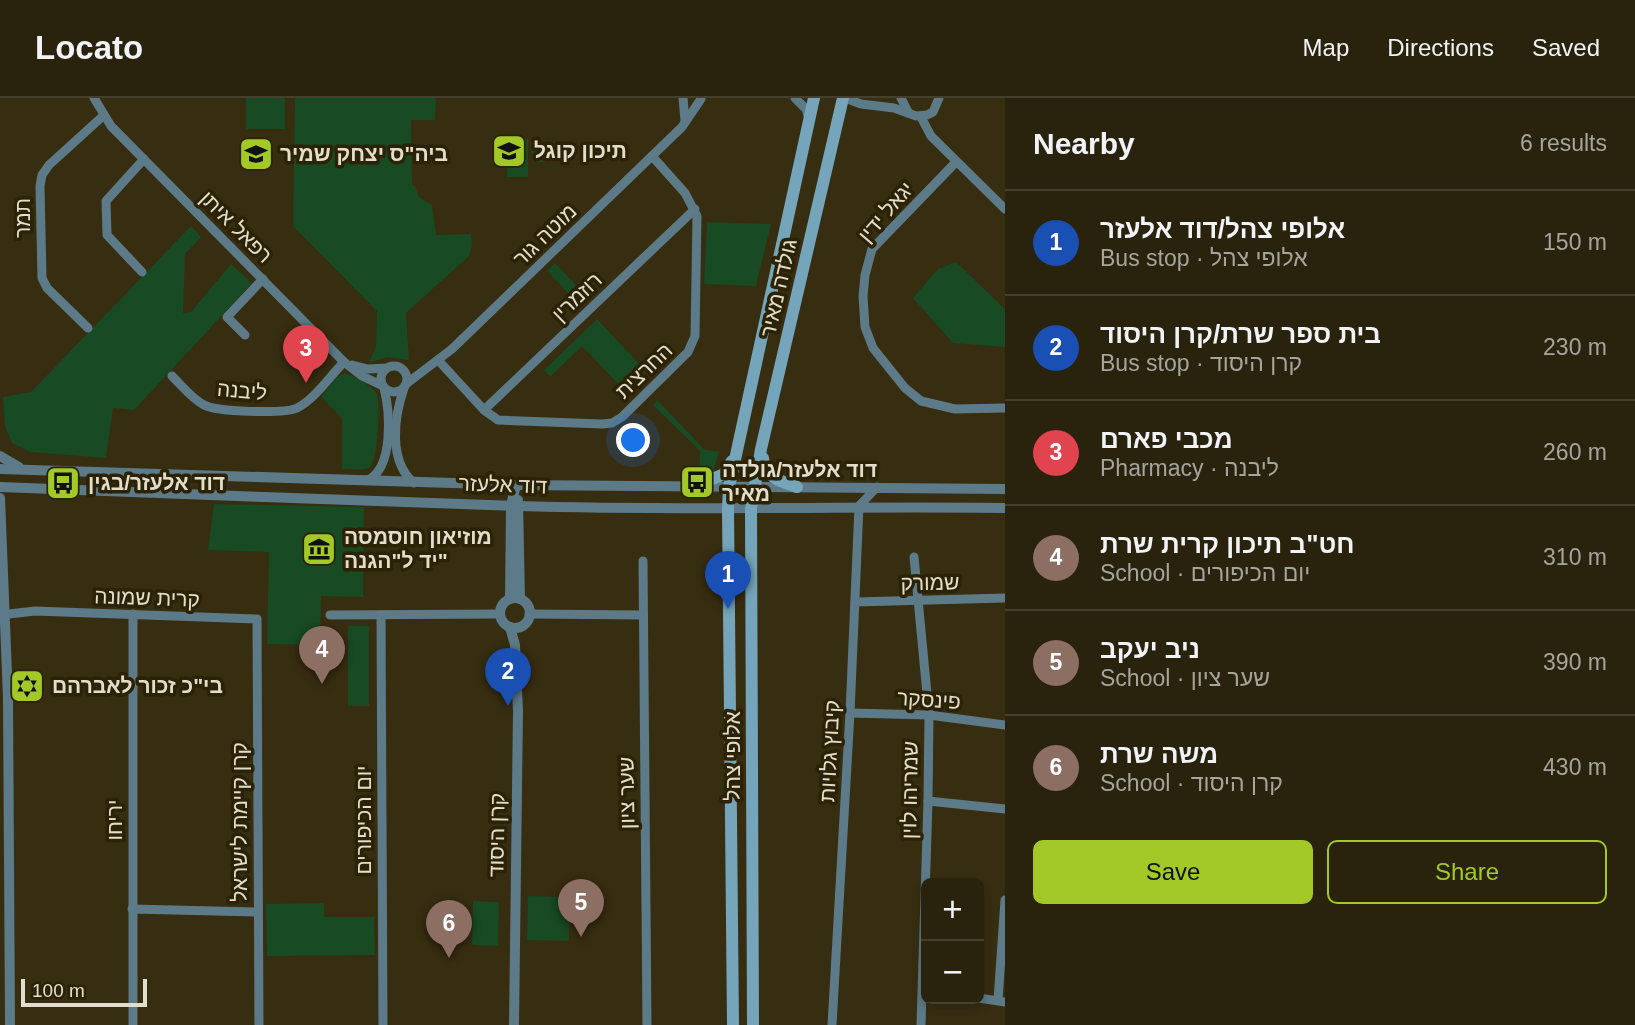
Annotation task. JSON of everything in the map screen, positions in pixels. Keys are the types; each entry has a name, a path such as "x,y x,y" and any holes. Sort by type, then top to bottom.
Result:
{"main road":[{"name":"גולדה מאיר","path":"729,487 814,98"},
{"name":"גולדה מאיר","path":"754,486 844,98"},
{"path":"696,486 724,474 739,448"},
{"path":"761,449 765,471 778,480 797,487"},
{"name":"אלופי צהל","path":"753,1025 751,509 754,486"},
{"name":"אלופי צהל","path":"729,487 733,1025"}],"street":[{"path":"96,98 103,116"},
{"path":"682,127 685,115 684,98 694,101 701,98"},
{"name":"מוטה גור","path":"405,386 434,363 682,127 701,98"},
{"path":"795,98 806,109 809,121"},
{"path":"844,98 921,117 931,136 1005,209"},
{"path":"901,98 908,112"},
{"path":"921,117 933,112 939,98"},
{"path":"839,114 847,105 861,104"},
{"name":"רפאל איתן","path":"103,116 344,362 383,387"},
{"name":"תמר","path":"88,328 47,288 42,278 40,183 49,164 103,116"},
{"path":"652,156 685,193 695,209"},
{"path":"142,272 107,235 106,201 144,159"},
{"name":"יגאל ידין","path":"956,162 872,249 863,296 865,327 873,348 905,388 921,401 956,409 1005,408"},
{"name":"החרצית","path":"434,363 494,418 506,421 612,423 622,417 694,343 698,229 695,209"},
{"name":"רוזמרין","path":"484,410 695,209"},
{"path":"245,335 227,317 263,279"},
{"path":"344,362 368,369 416,369 434,363"},
{"name":"ליבנה","path":"172,376 197,400 209,407 282,412 293,410 304,403 344,362"},
{"path":"399,367 406,374 398,413 398,457 403,472 414,483"},
{"path":"367,481 375,476 381,467 387,450 387,408 381,378 387,368"},
{"path":"383,387 393,393 405,386"},
{"path":"0,456 25,469"},
{"name":"דוד אלעזר","path":"0,469 414,483 1005,489"},
{"path":"515,599 516,485"},
{"name":"דוד אלעזר","path":"0,487 515,506 1005,508"},
{"path":"859,506 877,487"},
{"path":"0,498 10,1025"},
{"name":"קיבוץ גלויות","path":"832,1025 859,506"},
{"name":"שמריהו לוין","path":"914,557 929,715 925,941"},
{"name":"שער ציון","path":"643,561 647,1025"},
{"name":"שמורק","path":"855,602 1005,598"},
{"path":"515,599 527,605 530,614 526,622 515,627 503,622 500,614 503,604 515,599"},
{"name":"קרית שמונה","path":"3,611 257,619"},
{"name":"יריחו","path":"133,614 133,1025"},
{"path":"330,615 500,614"},
{"path":"530,614 643,615"},
{"name":"יום הכיפורים","path":"381,615 383,1025"},
{"name":"קרן קיימת לישראל","path":"257,619 257,912 260,1025"},
{"name":"קרן היסוד","path":"514,1025 518,711 515,627"},
{"name":"פינסקר","path":"850,713 929,715 1005,725"},
{"path":"928,801 1005,809"},
{"path":"984,999 1002,1001 1005,900"},
{"path":"132,909 257,912"},
{"name":"שמריהו לוין","path":"921,1025 923,1004"}],"green space":[{"path":"246,98 285,98 285,129 246,129"},
{"path":"295,98 436,98 435,120 411,120 412,185 419,197 432,205 436,235 471,234 472,246 469,256 406,313 409,360 387,357 369,363 376,346 377,311 293,226"},
{"path":"507,138 528,139 528,177 507,177"},
{"path":"532,142 563,142 563,162 532,162"},
{"path":"707,222 771,224 756,286 704,284"},
{"path":"191,226 201,237 185,254 183,313 191,312 231,264 252,283 134,410 113,408 106,458 30,452 12,443 5,426 3,397 31,392"},
{"path":"956,262 1005,309 1005,347 953,343 913,298 938,269"},
{"path":"555,263 589,299 578,310 578,303 547,271"},
{"path":"597,319 645,370 624,390 582,346 550,377 544,370"},
{"path":"345,373 358,379 377,394 377,445 372,464 366,469 342,469 342,418 321,397 338,376"},
{"path":"657,400 705,450 719,451 712,477 699,483 700,451 653,405"},
{"name":"מוזיאון חוסמסה יד ל\"הגנה\"","path":"214,504 364,507 363,597 321,596 320,645 267,644 269,552 208,550"},
{"path":"348,626 369,626 369,706 348,706"},
{"path":"528,896 569,897 569,941 527,940"},
{"path":"473,901 499,902 498,946 472,945"},
{"path":"324,903 324,917 374,917 375,955 267,956 266,904"}],"place":[{"name":"תיכון קוגל","path":"509,151"},
{"name":"ביה\"ס יצחק שמיר","path":"256,154"},
{"name":"מכבי פארם","path":"306,383"},
{"name":"דוד אלעזר/גולדה מאיר","path":"697,482"},
{"name":"דוד אלעזר/בגין","path":"63,483"},
{"name":"מוזיאון חוסמסה יד ל\"הגנה\"","path":"319,549"},
{"name":"אלופי צהל/דוד אלעזר","path":"728,609"},
{"name":"חט\"ב תיכון קרית שרת","path":"322,684"},
{"name":"בי\"כ זכור לאברהם","path":"27,686"},
{"name":"בית ספר שרת/קרן היסוד","path":"508,706"},
{"name":"ניב יעקב","path":"581,937"},
{"name":"משה שרת","path":"449,958"}]}
